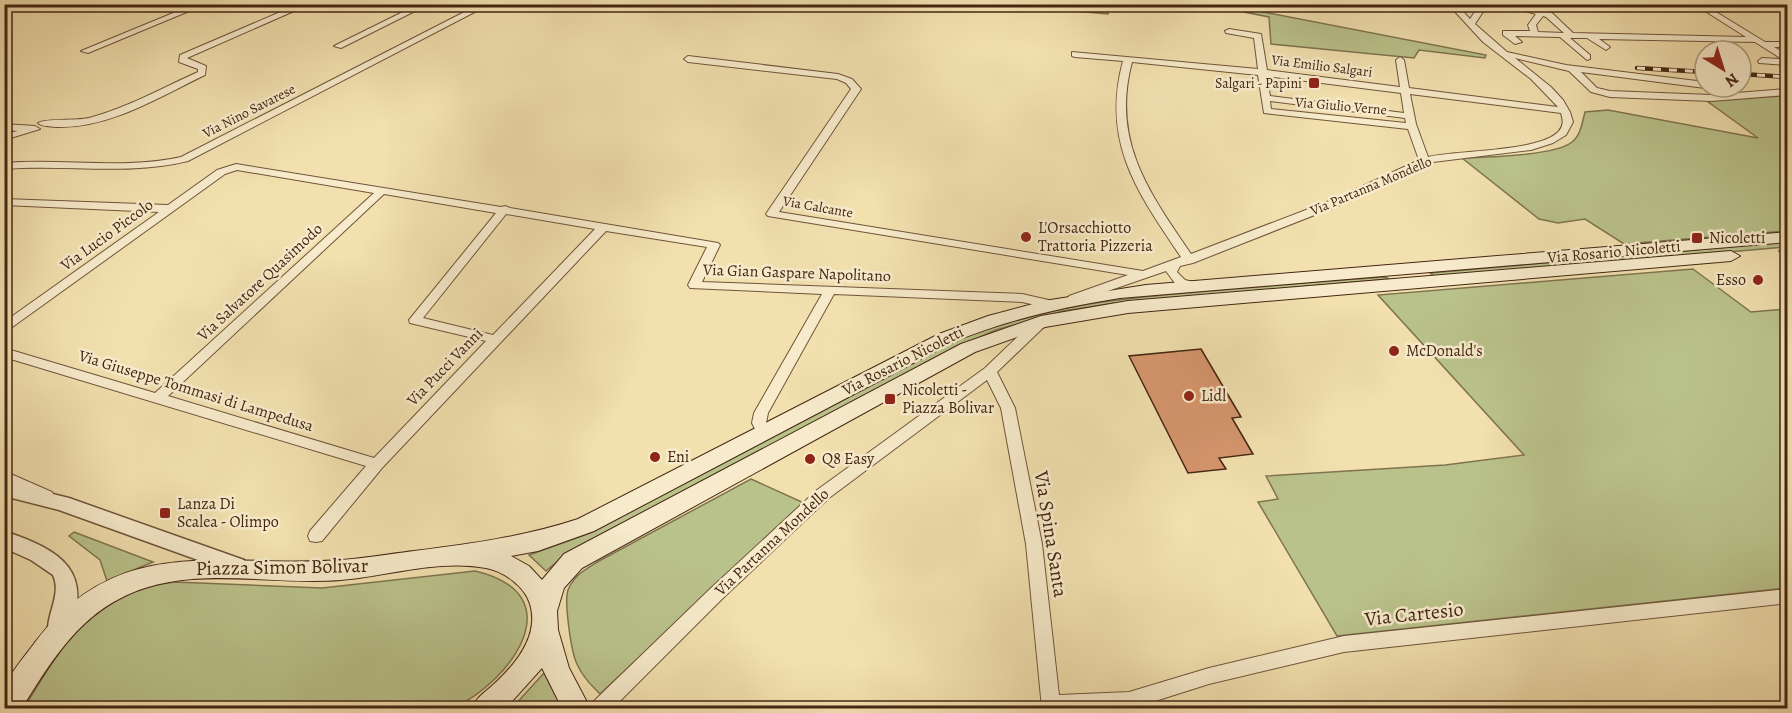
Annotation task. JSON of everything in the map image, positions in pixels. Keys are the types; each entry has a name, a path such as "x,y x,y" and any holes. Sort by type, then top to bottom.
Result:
{"main road":[{"name":"Via Rosario Nicoletti","path":"544,621 553,583 573,561 942,361 1073,299 1194,286 1382,278 1787,248"},
{"name":"Via Rosario Nicoletti","path":"458,557 517,547 578,528 946,338 1001,316 1104,310 1382,278"},
{"name":"Piazza Simon Bolivar","path":"8,708 58,631 93,601 150,574 197,567 335,570 458,557 484,558 522,574 539,592 556,671 576,708"},
{"path":"486,708 518,679 544,621"}],"street":[{"path":"85,51 204,4"},
{"path":"4,127 62,126 98,120 202,73 203,68 182,60 183,57 307,4"},
{"path":"338,46 426,4"},
{"name":"Via Nino Savarese","path":"4,165 34,162 150,166 184,159 487,4"},
{"path":"891,4 901,6"},
{"path":"1451,4 1548,90 1565,111"},
{"path":"1471,24 1484,4"},
{"path":"1502,4 1549,15 1587,57"},
{"path":"1697,4 1788,61"},
{"path":"1733,4 1788,6"},
{"path":"1535,34 1532,25 1541,13"},
{"path":"1229,31 1258,36 1260,72 1265,98 1410,121"},
{"path":"1518,42 1506,33 1788,45"},
{"path":"1550,35 1561,48"},
{"path":"1589,36 1606,47"},
{"name":"Via Emilio Salgari","path":"1075,54 1260,72 1565,111"},
{"path":"1510,57 1571,68 1693,83"},
{"name":"Via Calcante","path":"688,59 838,77 849,81 856,89 772,214 1144,275"},
{"path":"1128,59 1119,93 1123,138 1129,159 1146,194 1189,260"},
{"path":"1400,60 1410,121 1425,162"},
{"path":"1762,61 1788,61"},
{"path":"1571,68 1594,90 1610,94 1702,98 1788,90"},
{"path":"1753,88 1788,90"},
{"name":"Via Giulio Verne","path":"1265,98 1268,111 1410,121"},
{"name":"Via Partanna Mondello","path":"1073,299 1189,260 1328,206 1425,162 1451,155 1550,143 1558,139 1566,129 1568,123 1565,111"},
{"path":"4,137 39,126"},
{"name":"Via Gian Gaspare Napolitano","path":"228,168 240,167 714,245 694,285 1022,298 1045,313"},
{"name":"Via Lucio Piccolo","path":"4,329 228,168"},
{"name":"Via Salvatore Quasimodo","path":"158,398 383,190"},
{"path":"4,202 172,209"},
{"path":"497,339 415,320 505,209"},
{"name":"Via Pucci Vanni","path":"316,536 377,464 604,226"},
{"path":"1174,265 1170,272 1174,278 1194,286"},
{"path":"764,433 759,423 761,413 829,292"},
{"name":"Via Partanna Mondello","path":"600,708 716,594 823,494 990,371 1045,313"},
{"name":"Via Giuseppe Tommasi di Lampedusa","path":"4,352 377,464"},
{"name":"Via Spina Santa","path":"990,371 1008,408 1034,544 1051,706"},
{"path":"4,477 62,503 212,560 241,567"},
{"path":"4,489 62,503"},
{"path":"5,539 48,557 59,566 66,578 67,603 58,631"},
{"name":"Via Cartesio","path":"1051,706 1129,701 1209,676 1344,644 1788,596"}],"green space":[{"path":"1042,4 1111,5 1108,14 1040,8"},
{"path":"1208,5 1227,5 1486,55 1485,58 1419,50 1414,58 1271,44 1269,17"},
{"path":"1787,94 1787,231 1624,244 1585,219 1558,223 1539,219 1462,158 1520,155 1563,147 1577,136 1585,112 1608,110 1758,138 1707,101 1753,99 1753,97"},
{"path":"1787,242 1787,247 1436,277 1430,273"},
{"path":"1693,269 1751,312 1787,309 1787,588 1337,636 1258,502 1278,499 1266,476 1445,465 1524,455 1378,295"},
{"path":"1385,277 1389,279 1115,303 1063,311 996,330 944,353 565,555 546,571 529,555 590,533 938,349 1003,323 1036,314 1104,302 1252,287"},
{"path":"751,479 804,503 600,694 581,672 572,649 567,596 574,580 599,561"},
{"path":"74,532 153,562 107,581 100,560 69,536"},
{"path":"475,571 505,582 522,598 527,617 523,638 512,659 475,695 453,708 24,708 52,663 83,625 122,597 146,588 174,582 322,588"},
{"path":"544,673 562,708 512,708"}],"building":[{"name":"Lidl","path":"1201,349 1241,417 1232,418 1253,454 1219,458 1226,469 1188,473 1129,356"}],"railway":[{"path":"1637,68 1693,71"},
{"path":"1753,75 1788,77"}],"place":[{"name":"Salgari - Papini","path":"1314,83"},
{"name":"L'Orsacchiotto Trattoria Pizzeria","path":"1026,237"},
{"name":"Nicoletti","path":"1697,238"},
{"name":"Esso","path":"1758,280"},
{"name":"McDonald's","path":"1394,351"},
{"name":"Lidl","path":"1189,396"},
{"name":"Nicoletti - Piazza Bolivar","path":"890,399"},
{"name":"Eni","path":"655,457"},
{"name":"Q8 Easy","path":"810,459"},
{"name":"Lanza Di Scalea - Olimpo","path":"165,513"}]}
